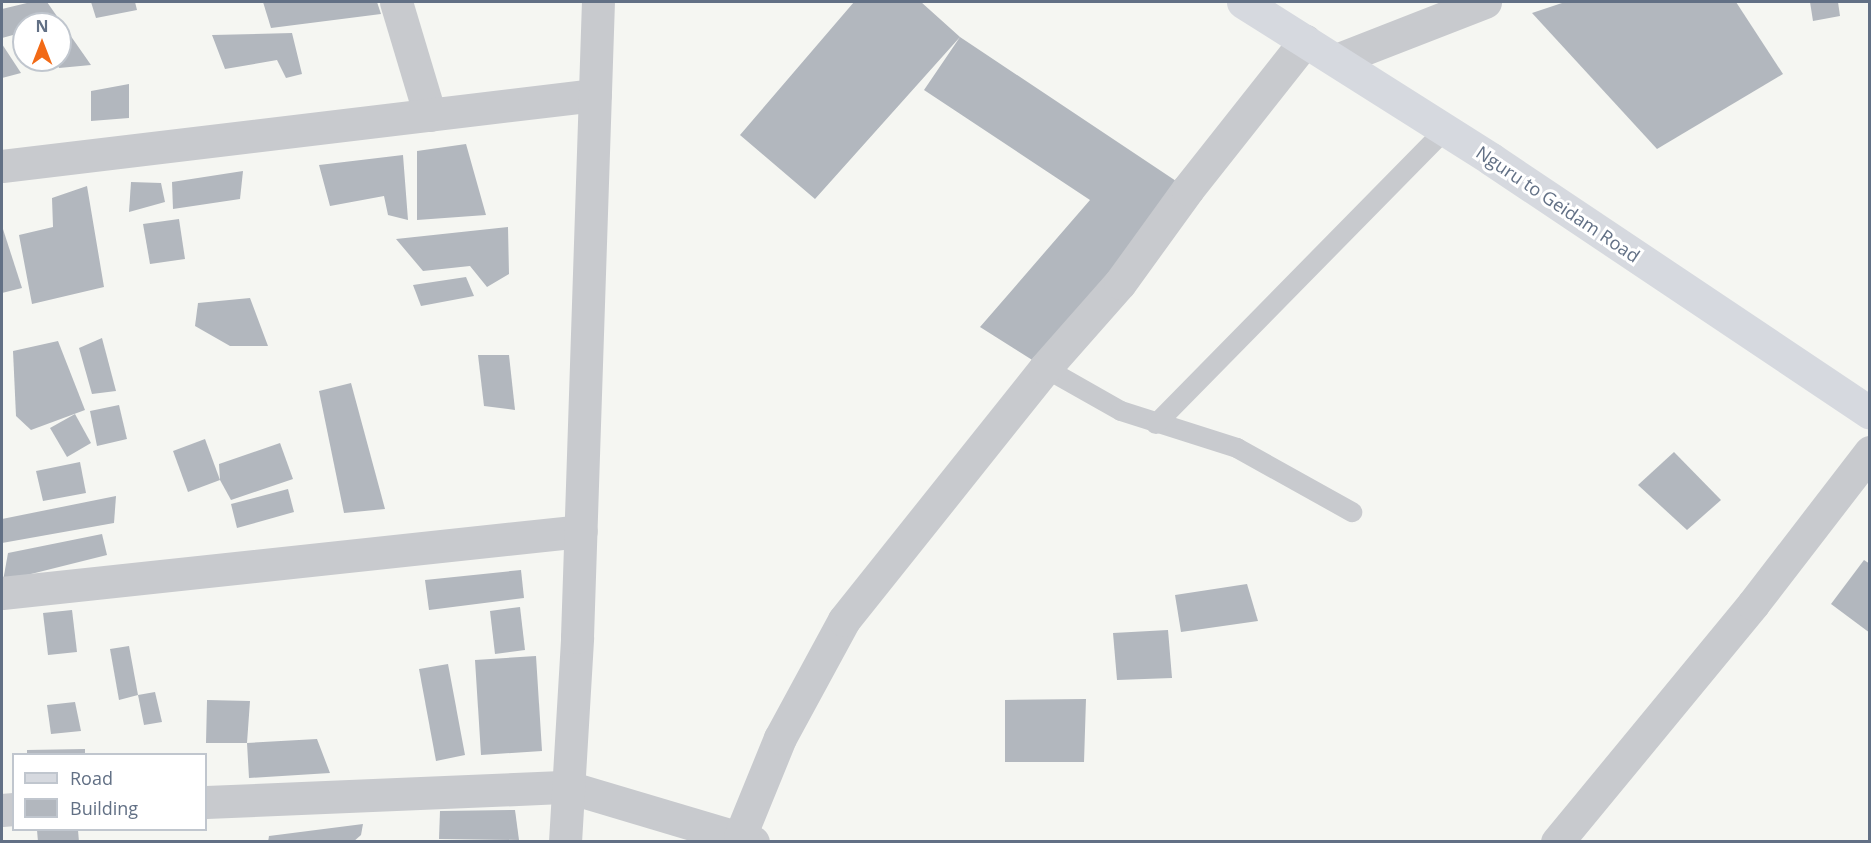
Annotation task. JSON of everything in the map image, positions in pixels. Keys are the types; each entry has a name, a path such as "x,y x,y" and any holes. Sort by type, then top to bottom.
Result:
{"main road":[{"name":"Nguru to Geidam Road","path":"1243,2 1445,130 1869,413"}],"street":[{"path":"396,2 430,115"},
{"path":"565,842 581,531 598,2"},
{"path":"1336,60 1485,2"},
{"path":"207,801 568,787 746,839 780,738 844,620 1046,368 1120,283 1188,189 1305,41"},
{"path":"2,166 595,95"},
{"path":"1557,842 1753,604 1869,452"},
{"path":"2,593 581,531"}],"lane":[{"path":"1156,424 1445,130"},
{"path":"1046,368 1087,394 1156,424 1189,429 1237,448 1352,512"}],"building":[{"path":"31,2 47,2 54,12 12,12 12,35 2,38 2,9"},
{"path":"91,2 135,2 137,10 96,18"},
{"path":"263,2 377,2 381,14 271,28"},
{"path":"854,2 921,2 960,37 815,199 740,135"},
{"path":"1565,2 1736,2 1783,74 1657,149 1532,13"},
{"path":"1810,2 1838,2 1840,16 1813,21"},
{"path":"292,33 302,74 286,78 277,60 225,69 212,35"},
{"path":"960,37 1188,189 1045,368 980,327 1090,200 924,90"},
{"path":"72,38 91,65 72,67"},
{"path":"2,44 12,59 12,72 21,73 2,78"},
{"path":"129,84 129,118 91,121 91,91"},
{"path":"466,144 486,215 417,220 417,151"},
{"path":"403,155 408,220 388,215 384,196 330,206 319,165"},
{"path":"243,171 240,199 173,209 172,182"},
{"path":"131,182 161,183 165,202 129,212"},
{"path":"87,186 104,287 32,304 19,235 53,227 52,198"},
{"path":"179,219 185,259 150,264 143,224"},
{"path":"2,226 22,288 2,293"},
{"path":"508,227 509,274 487,287 470,266 423,271 396,239"},
{"path":"466,277 474,296 421,306 413,285"},
{"path":"250,298 268,346 230,346 195,326 198,303"},
{"path":"102,338 116,391 92,394 79,348"},
{"path":"58,341 85,410 31,430 16,416 13,351"},
{"path":"478,355 509,355 515,410 484,406"},
{"path":"351,383 385,509 344,513 319,391"},
{"path":"119,405 127,439 97,446 90,411"},
{"path":"75,414 91,443 67,457 50,428"},
{"path":"205,439 220,480 188,492 173,451"},
{"path":"280,443 293,479 231,500 220,480 219,464"},
{"path":"1674,452 1721,500 1687,530 1638,485"},
{"path":"80,462 86,493 43,501 36,471"},
{"path":"288,489 294,512 237,528 231,504"},
{"path":"116,496 114,523 2,543 2,519"},
{"path":"102,534 107,555 3,581 8,553"},
{"path":"1864,560 1870,564 1870,633 1831,604"},
{"path":"521,570 524,598 429,610 425,580"},
{"path":"1247,584 1258,621 1181,632 1175,595"},
{"path":"520,607 525,650 495,654 490,611"},
{"path":"72,610 77,652 48,655 43,613"},
{"path":"1168,630 1172,678 1117,680 1113,633"},
{"path":"129,646 138,695 119,700 110,649"},
{"path":"536,656 542,751 481,755 475,660"},
{"path":"448,664 465,755 436,761 419,669"},
{"path":"155,692 162,722 144,725 138,695"},
{"path":"1086,699 1084,762 1005,762 1005,700"},
{"path":"207,700 250,701 247,743 206,743"},
{"path":"75,702 81,731 51,734 47,705"},
{"path":"317,739 330,773 249,778 247,743"},
{"path":"85,749 85,753 27,753 27,750"},
{"path":"515,810 519,840 439,839 440,811"},
{"path":"363,824 361,835 353,842 268,842 269,836"},
{"path":"37,831 78,831 79,842 38,842"}]}
